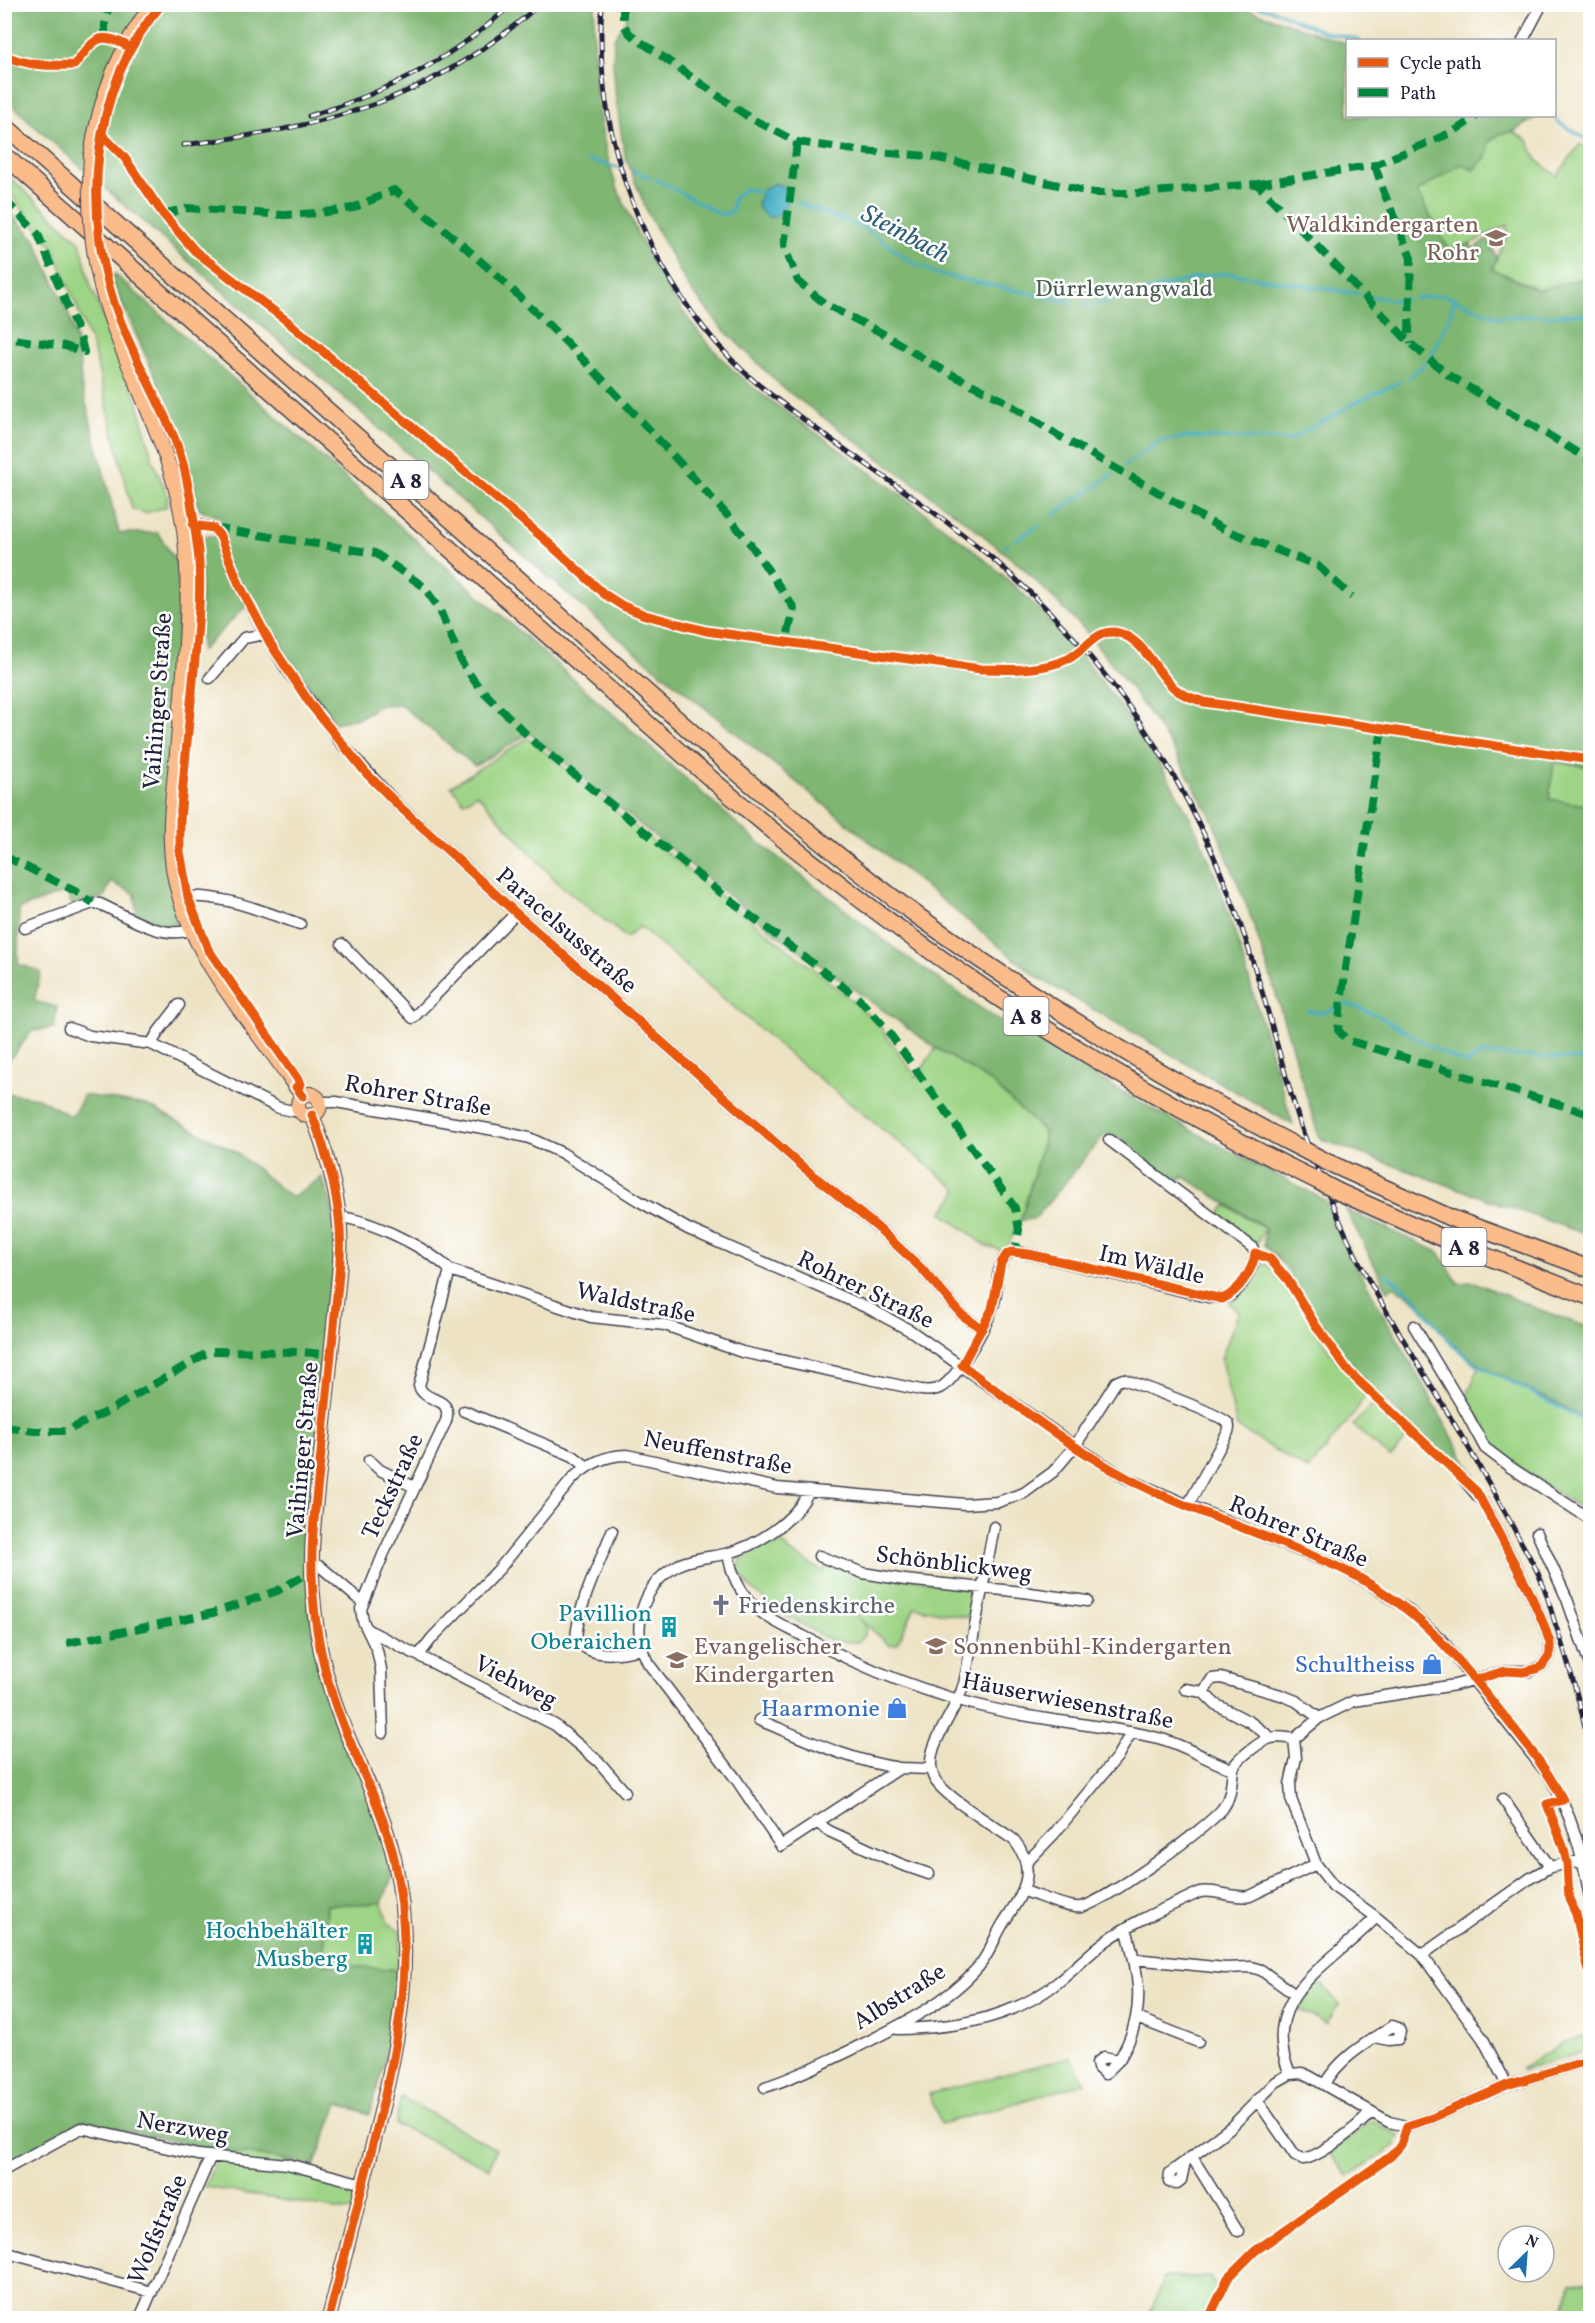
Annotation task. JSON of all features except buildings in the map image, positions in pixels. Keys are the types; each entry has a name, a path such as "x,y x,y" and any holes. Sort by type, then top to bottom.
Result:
{"highway":[{"name":"A 8","path":"4,125 729,766 911,912 1066,1016 1194,1092 1306,1151 1451,1218 1590,1269"},
{"name":"A 8","path":"4,155 756,818 841,886 933,954 1052,1033 1218,1131 1339,1192 1477,1253 1590,1297"}],"main road":[{"name":"Vaihinger Straße","path":"153,4 132,33 111,74 99,113 91,156 90,231 101,286 117,336 165,449 177,492 183,526 187,565 187,617 171,821 174,867 180,898 191,930 214,973 301,1103"},
{"path":"312,1095 319,1102 317,1112 306,1115 301,1103 312,1095"},
{"name":"Vaihinger Straße","path":"312,1115 326,1155 339,1217 340,1249 311,1563 312,1585 320,1644 331,1692 342,1724 369,1783 394,1858 405,1953 400,2021 391,2072 329,2319"}],"street":[{"path":"1524,39 1542,4"},
{"name":"Paracelsusstraße","path":"183,526 196,525 213,528 220,536 239,584 265,634 311,705 366,773 516,913 802,1166 878,1227 921,1268 962,1314 982,1329"},
{"path":"210,678 244,638 265,634"},
{"path":"180,898 209,898 249,907 300,924"},
{"path":"26,928 93,903 168,933 191,930"},
{"path":"342,944 413,1018 516,913"},
{"path":"151,1044 179,1005"},
{"path":"69,1028 90,1036 151,1044 279,1108 293,1111 301,1103"},
{"name":"Rohrer Straße","path":"319,1102 336,1101 529,1138 583,1165 688,1229 870,1309 911,1331 1075,1446 1126,1478 1306,1553 1370,1584 1429,1627 1475,1680 1549,1776 1563,1800 1576,1832 1590,1897"},
{"name":"Im Wäldle","path":"1015,1252 1208,1297 1222,1299 1233,1293 1253,1264 1256,1252 1252,1247 1109,1140"},
{"name":"Waldstraße","path":"339,1217 363,1222 401,1239 439,1259 450,1270 591,1317 664,1325 742,1352 934,1391 943,1387 962,1365 995,1299 1001,1263 1007,1254 1015,1252"},
{"name":"Teckstraße","path":"363,1602 448,1413 445,1406 423,1394 419,1386 450,1270"},
{"path":"1414,1326 1485,1448 1590,1519"},
{"name":"Neuffenstraße","path":"419,1655 432,1638 500,1568 573,1478 586,1466 603,1458 627,1455 762,1485 809,1491 965,1504 998,1502 1024,1493 1053,1472 1075,1446 1116,1382 1123,1379 1227,1421 1229,1424 1228,1432 1188,1505"},
{"path":"464,1411 573,1456 586,1466"},
{"path":"369,1460 380,1470 414,1487"},
{"path":"1024,1891 1076,1907 1093,1903 1164,1857 1214,1817 1230,1797 1233,1769 1238,1760 1260,1743 1271,1738 1294,1739 1319,1718 1354,1701 1455,1685 1505,1671 1523,1672 1542,1666 1551,1649 1544,1625 1482,1501 1463,1479"},
{"path":"809,1491 802,1504 773,1530 755,1542 728,1553 684,1562 656,1584 642,1609 639,1623 640,1649 648,1663 736,1779 781,1846 900,1768"},
{"path":"994,1527 959,1700 935,1745 931,1768 933,1776 944,1790 1014,1840 1021,1848 1027,1862 1054,1834 1118,1757 1131,1733"},
{"path":"612,1531 583,1607 576,1638 584,1647 606,1654 640,1649"},
{"path":"1537,1533 1567,1599 1590,1665"},
{"name":"Häuserwiesenstraße","path":"728,1553 734,1580 753,1605 778,1623 829,1650 886,1675 959,1700 1000,1710 1131,1733 1179,1744 1220,1765 1233,1769"},
{"name":"Schönblickweg","path":"819,1556 863,1573 1087,1601"},
{"path":"311,1563 321,1567 363,1602 361,1609 363,1621 370,1631 381,1669 383,1733"},
{"name":"Viehweg","path":"370,1631 555,1725 599,1762 625,1792"},
{"path":"1203,1692 1212,1679 1221,1678 1296,1701 1319,1718"},
{"path":"1185,1689 1203,1692 1215,1704 1250,1722 1271,1738"},
{"path":"759,1720 837,1752 881,1765 900,1768 931,1768"},
{"path":"1294,1739 1296,1758 1290,1785 1291,1799 1316,1864 1333,1886 1376,1917 1422,1955 1479,2033 1507,2085"},
{"path":"1503,1799 1550,1867"},
{"path":"816,1822 829,1831 900,1864 929,1874"},
{"path":"1422,1955 1532,1877 1550,1867 1583,1860"},
{"name":"Albstraße","path":"765,2087 795,2077 894,2029 967,1979 980,1965 1024,1891 1027,1862"},
{"path":"894,2029 955,2024 1001,2014 1033,1999 1057,1983 1105,1942 1126,1928 1200,1892 1207,1890 1239,1898 1250,1896 1316,1864"},
{"path":"1290,2074 1283,2050 1282,2035 1283,2019 1294,1994 1376,1917"},
{"path":"1119,2060 1127,2047 1137,2018 1139,1995 1134,1959 1126,1928"},
{"path":"1134,1959 1225,1968 1251,1967 1262,1970 1294,1994"},
{"path":"1137,2018 1198,2042"},
{"path":"1325,2084 1342,2060 1375,2037"},
{"path":"1238,2231 1188,2160 1231,2127 1276,2082 1290,2074 1302,2073 1325,2084 1370,2113 1389,2122 1407,2126 1432,2118 1507,2085 1590,2060"},
{"path":"1257,2100 1295,2155 1303,2159 1315,2155 1370,2113"},
{"name":"Nerzweg","path":"4,2170 81,2128 211,2156 287,2164 363,2184"},
{"name":"Wolfstraße","path":"140,2319 211,2156"},
{"path":"4,2252 152,2292"}],"green space":[{"path":"4,5 595,5 596,91 607,155 620,195 639,236 674,299 703,337 736,373 768,399 961,540 1025,595 1082,657 1115,699 1161,766 1199,836 1232,924 1293,1125 1037,977 616,636 5,98"},
{"name":"Dürrlewangwald","path":"626,5 1235,5 1346,44 1346,117 1536,117 1513,132 1501,133 1489,142 1488,155 1474,170 1461,164 1417,192 1449,250 1470,244 1473,249 1488,239 1497,258 1492,269 1539,290 1590,276 1590,767 1554,762 1549,799 1590,806 1590,1236 1323,1140 1318,1134 1268,968 1249,912 1212,819 1174,750 1133,691 1085,630 1023,568 968,523 783,388 721,327 688,286 648,214 625,156 616,100 613,62 614,39 626,19"},
{"path":"1513,132 1528,140 1537,160 1557,176 1580,144 1590,151 1590,276 1539,290 1492,269 1506,238 1507,225 1464,247 1449,250 1416,192 1461,164 1501,133"},
{"path":"4,172 80,242 91,287 137,400 153,461 168,496 166,507 146,513 132,509 93,348 54,249 5,187"},
{"path":"4,205 35,240 69,315 79,350 81,384 119,533 158,533 179,567 171,879 181,922 171,927 137,915 135,894 111,882 104,897 72,905 66,892 19,909 18,964 41,972 34,1001 57,1007 54,1028 32,1031 5,1065"},
{"path":"111,271 752,837 898,951 1014,1031 1022,1030 1119,1090 1325,1200 1357,1267 1476,1479 1471,1480 1372,1389 1337,1351 1307,1306 1285,1266 1264,1245 1265,1228 1183,1176 1176,1185 1120,1139 1104,1135 1035,1219 1021,1220 1045,1133 990,1081 936,1048 775,933 529,733 475,766 400,704 380,705 359,718 335,723 250,602 201,651 200,537 224,535 222,519 198,508 182,436 111,279"},
{"path":"528,738 877,1022 916,1077 936,1048 990,1081 1045,1133 1021,1220 1005,1251 987,1246 942,1213 958,1190 790,1055 639,926 627,938 558,883 477,794 464,802 451,786"},
{"path":"1554,762 1590,767 1590,806 1549,799"},
{"path":"4,1093 38,1098 72,1117 84,1095 147,1105 236,1152 292,1198 322,1177 332,1206 336,1238 311,1626 380,1828 392,1877 382,1903 327,1905 323,1964 399,1970 390,2038 370,2114 338,2104 314,2166 279,2158 219,2151 82,2121 5,2165"},
{"path":"1226,1205 1265,1229 1256,1244 1218,1216"},
{"path":"1346,1210 1439,1252 1458,1283 1474,1282 1590,1328 1590,1402 1585,1418 1480,1365 1452,1344 1417,1302 1394,1286 1388,1291"},
{"path":"1266,1264 1285,1280 1328,1349 1366,1393 1354,1414 1308,1470 1237,1427 1221,1359 1239,1311 1229,1303 1240,1294 1261,1266"},
{"path":"1480,1365 1584,1418 1590,1402 1590,1514 1494,1451 1482,1436 1485,1428 1477,1413 1468,1410 1464,1402"},
{"path":"1372,1405 1407,1438 1390,1458 1353,1425"},
{"path":"777,1537 789,1551 823,1572 828,1562 976,1591 970,1618 915,1607 897,1644 889,1645 854,1614 866,1626 865,1634 858,1642 834,1642 777,1611 749,1586 738,1570 741,1558"},
{"path":"382,1903 388,1923 401,1931 399,1970 323,1964 327,1905"},
{"path":"1317,1978 1339,2004 1327,2023 1294,2008 1308,1986"},
{"path":"1590,2034 1590,2050 1524,2071 1521,2069 1562,2043"},
{"path":"1070,2057 1085,2083 941,2124 929,2094"},
{"path":"401,2097 496,2149 489,2168 395,2124"},
{"path":"1372,2121 1399,2135 1395,2146 1348,2176 1329,2153"},
{"path":"219,2151 279,2158 344,2185 353,2192 354,2212 205,2187"},
{"path":"1164,2277 1210,2277 1217,2291 1203,2318 1148,2318"},
{"path":"1570,2282 1590,2283 1590,2318 1563,2318"}],"water":[{"path":"775,183 784,187 787,199 781,212 770,217 763,213 757,204 765,188"}],"waterway":[{"name":"Steinbach","path":"1247,4 1276,11 1324,32 1356,39"},
{"name":"Steinbach","path":"1556,121 1590,141"},
{"name":"Steinbach","path":"588,160 620,168"},
{"name":"Steinbach","path":"633,171 651,178"},
{"name":"Steinbach","path":"657,180 722,215 732,211 734,197 745,189 763,193"},
{"name":"Steinbach","path":"796,202 866,229 913,263 937,274 1071,302"},
{"name":"Steinbach","path":"1085,305 1091,306 1199,277 1227,273 1359,294"},
{"name":"Steinbach","path":"1415,298 1444,295 1497,317 1590,314"},
{"name":"Steinbach","path":"1371,296 1393,300 1406,299"},
{"path":"1430,358 1450,316 1454,299"},
{"path":"1409,378 1426,362"},
{"path":"1125,465 1160,441 1187,437 1290,440 1360,400 1400,382"},
{"path":"1053,515 1113,474"},
{"path":"1016,540 1039,525"},
{"path":"1345,1004 1378,1016 1466,1064 1481,1054 1590,1060"},
{"path":"1308,1010 1324,1012 1338,1006"},
{"path":"1386,1274 1414,1296 1451,1344 1476,1364 1590,1423"}],"railway":[{"path":"309,116 365,97 417,72 466,41 512,4"},
{"path":"183,145 283,129 374,104 416,87 458,65 499,37 540,4"},
{"path":"602,4 601,55 607,105 617,155 633,203 653,249 679,293 709,334 743,371 776,399 954,527 1038,600 1100,669 1138,719 1171,772 1213,855 1247,942 1297,1112 1324,1185 1372,1285 1478,1464 1538,1573 1570,1668 1590,1750"}],"marked path":[{"path":"105,37 109,4"},
{"path":"623,4 623,24 630,34 750,118 797,142 862,151 929,156 1094,193 1139,193 1257,184 1411,344 1448,375 1590,460"},
{"path":"1257,184 1375,165 1453,132 1476,117"},
{"path":"797,142 784,246 798,281 825,304 882,333 937,367 1003,400 1059,436 1221,528 1318,566 1352,597"},
{"path":"1375,165 1411,258 1409,331 1411,344"},
{"path":"163,214 188,208 284,215 319,213 353,208 394,190 439,226 526,303 609,386 727,515 751,545 794,608 786,642"},
{"path":"4,199 38,234 84,352 65,346 4,338"},
{"path":"213,528 375,553 423,586 439,608 462,663 478,686 534,742 712,886 859,999 885,1027 1015,1208 1019,1230 1015,1252"},
{"path":"1382,729 1338,1030 1347,1040 1590,1114"},
{"path":"4,856 75,891 93,903"},
{"path":"4,1427 34,1431 66,1431 114,1408 210,1351 302,1352 331,1355"},
{"path":"67,1643 213,1613 277,1591 311,1571"}],"cycle path":[{"path":"162,4 138,37 119,74 106,113 99,154 97,196 99,238 107,278 119,317 181,456 196,539 200,578 199,605 180,822 180,851 188,897 208,949 301,1084 296,1087 303,1096"},
{"path":"4,55 29,63 74,65 93,43 104,38 120,42 131,48"},
{"path":"102,135 124,157 163,214 195,251 287,321 542,537 604,594 623,606 645,615 706,631 981,669 1047,666 1068,659 1104,633 1119,633 1136,642 1174,688 1204,702 1590,760"},
{"path":"193,525 213,528 220,536 239,584 270,643 311,705 366,773 516,913 802,1166 877,1227 921,1268 962,1315 982,1329"},
{"path":"312,1115 332,1178 339,1217 340,1241 339,1278 313,1532 312,1574 315,1612 325,1670 336,1707 378,1807 394,1858 401,1897 404,1935 401,2009 388,2081 329,2318"},
{"path":"1475,1680 1505,1671 1523,1672 1536,1669 1542,1666 1550,1654 1550,1643 1529,1591 1477,1492 1349,1372 1316,1326 1288,1280 1270,1259 1255,1253 1244,1280 1222,1299 1029,1254 1011,1252 1007,1254 1001,1263 992,1309 962,1365 1105,1466 1179,1503 1287,1545 1366,1581 1389,1596 1429,1629 1465,1668 1517,1732 1542,1765 1563,1800 1547,1804 1563,1846 1567,1863 1569,1899 1576,1914 1590,1976"},
{"path":"1209,2318 1228,2278 1255,2251 1391,2156 1401,2145 1407,2126 1432,2118 1507,2085 1590,2060"}],"place":[{"name":"Waldkindergarten Rohr","path":"1496,238"},
{"name":"Friedenskirche","path":"721,1605"},
{"name":"Pavillion Oberaichen","path":"669,1627"},
{"name":"Sonnenbühl-Kindergarten","path":"936,1646"},
{"name":"Evangelischer Kindergarten","path":"677,1660"},
{"name":"Schultheiss","path":"1432,1664"},
{"name":"Haarmonie","path":"897,1708"},
{"name":"Hochbehälter Musberg","path":"365,1944"}]}
